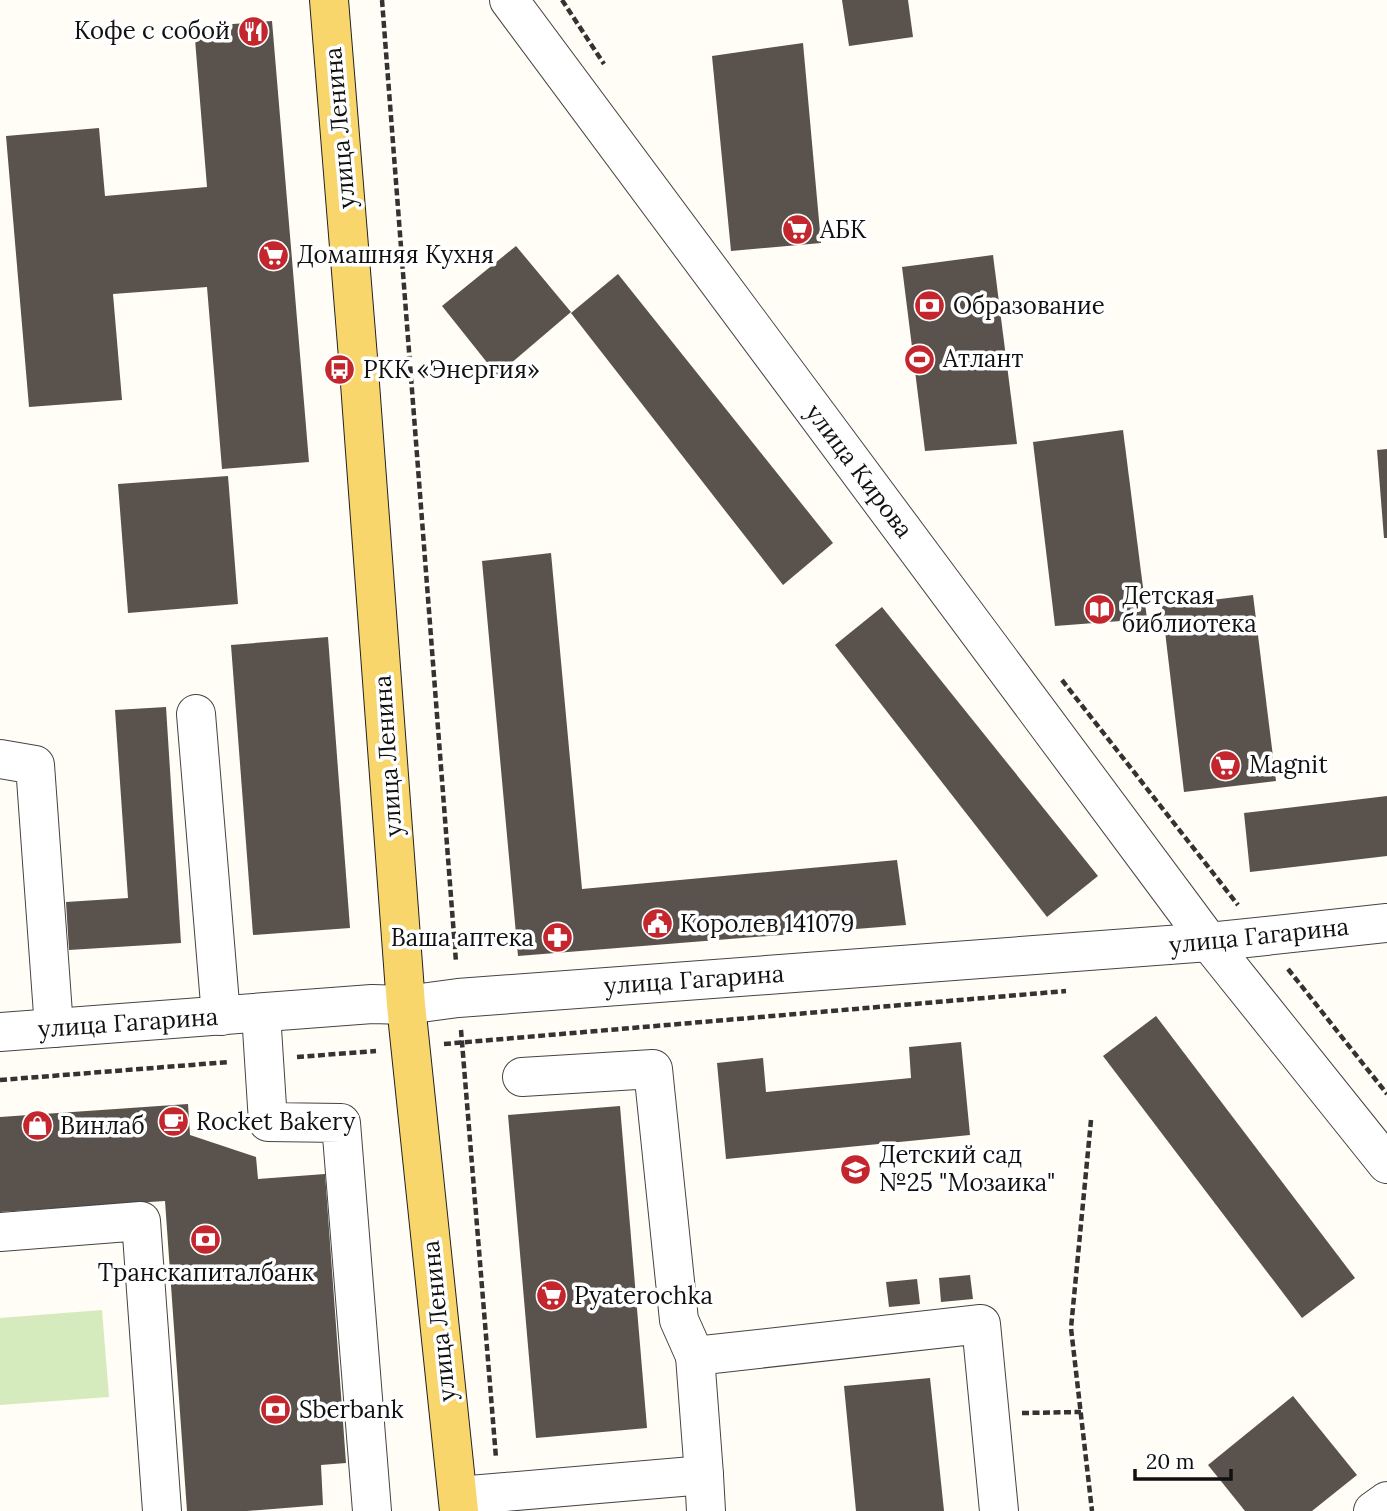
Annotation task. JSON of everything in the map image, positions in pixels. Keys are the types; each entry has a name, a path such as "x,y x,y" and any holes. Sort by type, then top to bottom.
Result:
{"main road":[{"name":"улица Ленина","path":"329,0 407,1005 459,1504"}],"street":[{"name":"улица Кирова","path":"509,0 1209,942 1387,1164"},
{"path":"196,714 220,1016"},
{"path":"0,759 35,765 54,1028"},
{"name":"улица Гагарина","path":"0,1032 372,1004 407,1005 458,998 1209,942 1387,923"},
{"path":"261,1013 268,1122 341,1123 372,1511"},
{"path":"459,1504 499,1493 705,1493 695,1356 679,1320 653,1069 522,1077"},
{"path":"0,1232 141,1222 162,1511"},
{"path":"695,1356 981,1324 999,1511"},
{"path":"1373,1511 1387,1501"}],"path":[{"path":"382,0 458,998 499,1493"},
{"path":"1237,977 1301,969"},
{"path":"0,1080 411,1048 1071,991"},
{"path":"1091,1120 1071,1328 1092,1511"},
{"path":"990,1413 1081,1412"}],"green space":[{"path":"102,1310 109,1397 0,1405 0,1318"}],"building":[{"path":"842,0 908,0 913,37 849,46"},
{"path":"272,21 309,462 222,469 207,287 113,294 122,400 29,407 6,136 99,128 105,196 207,187 194,27"},
{"path":"803,43 821,243 731,251 712,56"},
{"path":"516,246 571,312 497,375 442,306"},
{"path":"993,255 1017,444 925,451 902,267"},
{"path":"618,274 833,543 783,585 571,313"},
{"path":"1123,430 1147,619 1055,626 1033,442"},
{"path":"1387,449 1387,538 1384,538 1377,450"},
{"path":"228,476 238,604 128,613 118,484"},
{"path":"551,553 582,889 897,860 906,925 518,956 482,561"},
{"path":"1253,595 1276,781 1184,792 1162,606"},
{"path":"882,607 1098,876 1047,917 835,645"},
{"path":"328,637 350,928 253,935 231,645"},
{"path":"166,707 181,943 69,950 66,902 128,898 115,710"},
{"path":"1387,796 1387,856 1250,872 1244,813"},
{"path":"1156,1016 1355,1278 1302,1318 1103,1056"},
{"path":"961,1042 970,1135 726,1159 717,1063 763,1058 766,1092 911,1078 909,1047"},
{"path":"188,1104 190,1135 256,1157 258,1179 325,1174 346,1463 321,1465 323,1505 247,1511 187,1511 165,1201 0,1212 0,1117"},
{"path":"620,1106 647,1428 536,1438 508,1115"},
{"path":"970,1275 973,1299 941,1302 939,1278"},
{"path":"917,1279 920,1304 889,1307 886,1282"},
{"path":"930,1378 944,1511 856,1511 844,1386"},
{"path":"1293,1396 1357,1475 1312,1511 1245,1511 1208,1465"}],"place":[{"name":"Кофе с собой","path":"253,31"},
{"name":"АБК","path":"797,230"},
{"name":"Домашняя Кухня","path":"274,255"},
{"name":"Образование","path":"930,306"},
{"name":"Атлант","path":"920,359"},
{"name":"РКК «Энергия»","path":"340,370"},
{"name":"Детская библиотека","path":"1099,610"},
{"name":"Magnit","path":"1226,765"},
{"name":"Королев 141079","path":"657,924"},
{"name":"Ваша аптека","path":"557,938"},
{"name":"Rocket Bakery","path":"173,1122"},
{"name":"Винлаб","path":"37,1126"},
{"name":"Детский сад №25 \"Мозаика\"","path":"856,1169"},
{"name":"Транскапиталбанк","path":"206,1239"},
{"name":"Pyaterochka","path":"551,1296"},
{"name":"Sberbank","path":"276,1410"}]}
